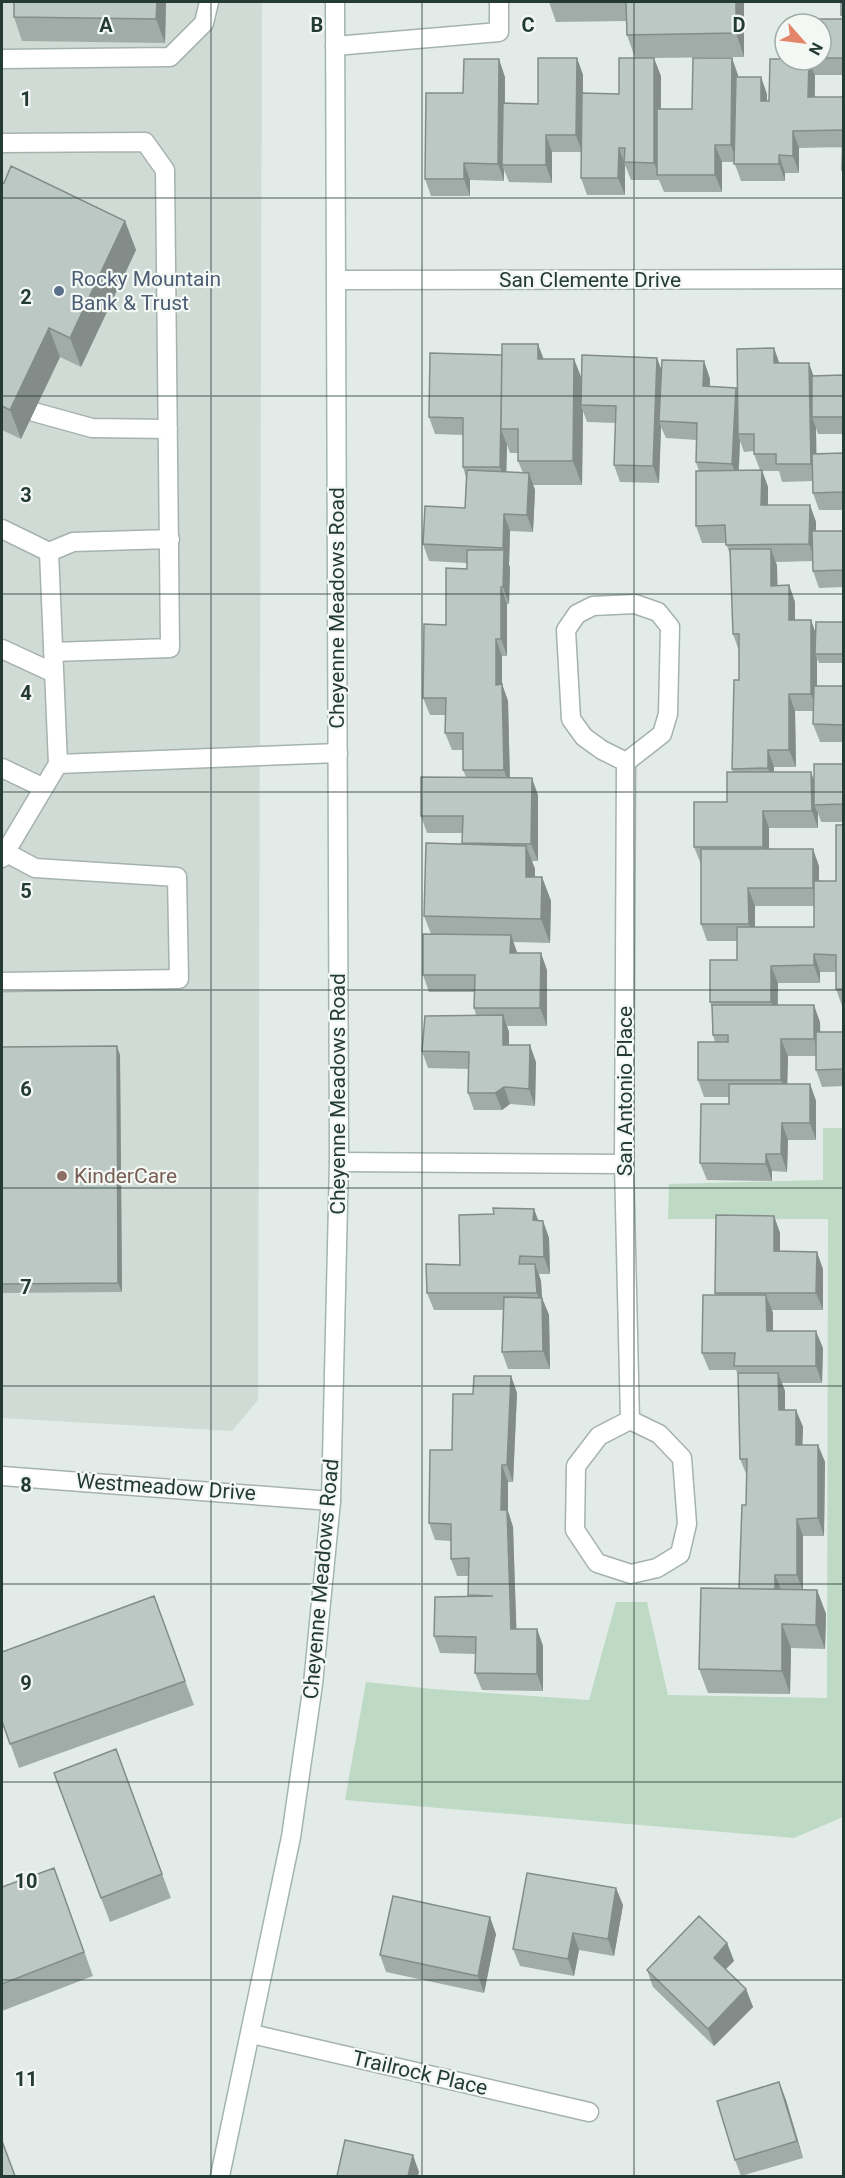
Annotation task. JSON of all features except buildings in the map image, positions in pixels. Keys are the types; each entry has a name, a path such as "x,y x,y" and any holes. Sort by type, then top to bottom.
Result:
{"street":[{"path":"2,58 170,57 204,23 209,2"},
{"name":"Cheyenne Meadows Road","path":"220,2176 252,2034 291,1837 313,1684 331,1501 339,1161 335,2"},
{"path":"335,46 499,33 499,2"},
{"path":"2,142 145,142 165,170 170,648 53,652"},
{"name":"San Clemente Drive","path":"336,280 843,279"},
{"path":"34,412 92,428 168,429"},
{"path":"2,529 49,552 73,542 170,540"},
{"path":"2,982 179,979 177,877 35,868 3,855 58,764 49,552"},
{"path":"635,604 658,612 670,627 668,714 662,734 626,762 602,750 584,736 570,719 566,630 577,614 593,606 635,604"},
{"path":"2,649 54,674"},
{"path":"58,764 338,753"},
{"name":"San Antonio Place","path":"626,762 624,1164 630,1420"},
{"path":"2,768 44,788"},
{"path":"339,1161 624,1164"},
{"path":"630,1420 659,1434 682,1458 687,1524 680,1554 657,1568 631,1574 597,1563 575,1530 576,1466 599,1436 630,1420"},
{"name":"Westmeadow Drive","path":"2,1476 246,1492 331,1501"},
{"name":"Trailrock Place","path":"252,2034 589,2112"}],"shaded area":[{"path":"2,2 262,2 258,1400 232,1431 2,1418"}],"green space":[{"path":"823,1128 843,1128 843,1817 794,1838 345,1800 366,1682 589,1700 616,1602 647,1602 668,1695 827,1698 828,1219 668,1219 669,1184 823,1180"}],"place":[{"name":"Rocky Mountain Bank & Trust","path":"59,291"},
{"name":"KinderCare","path":"62,1176"}]}
